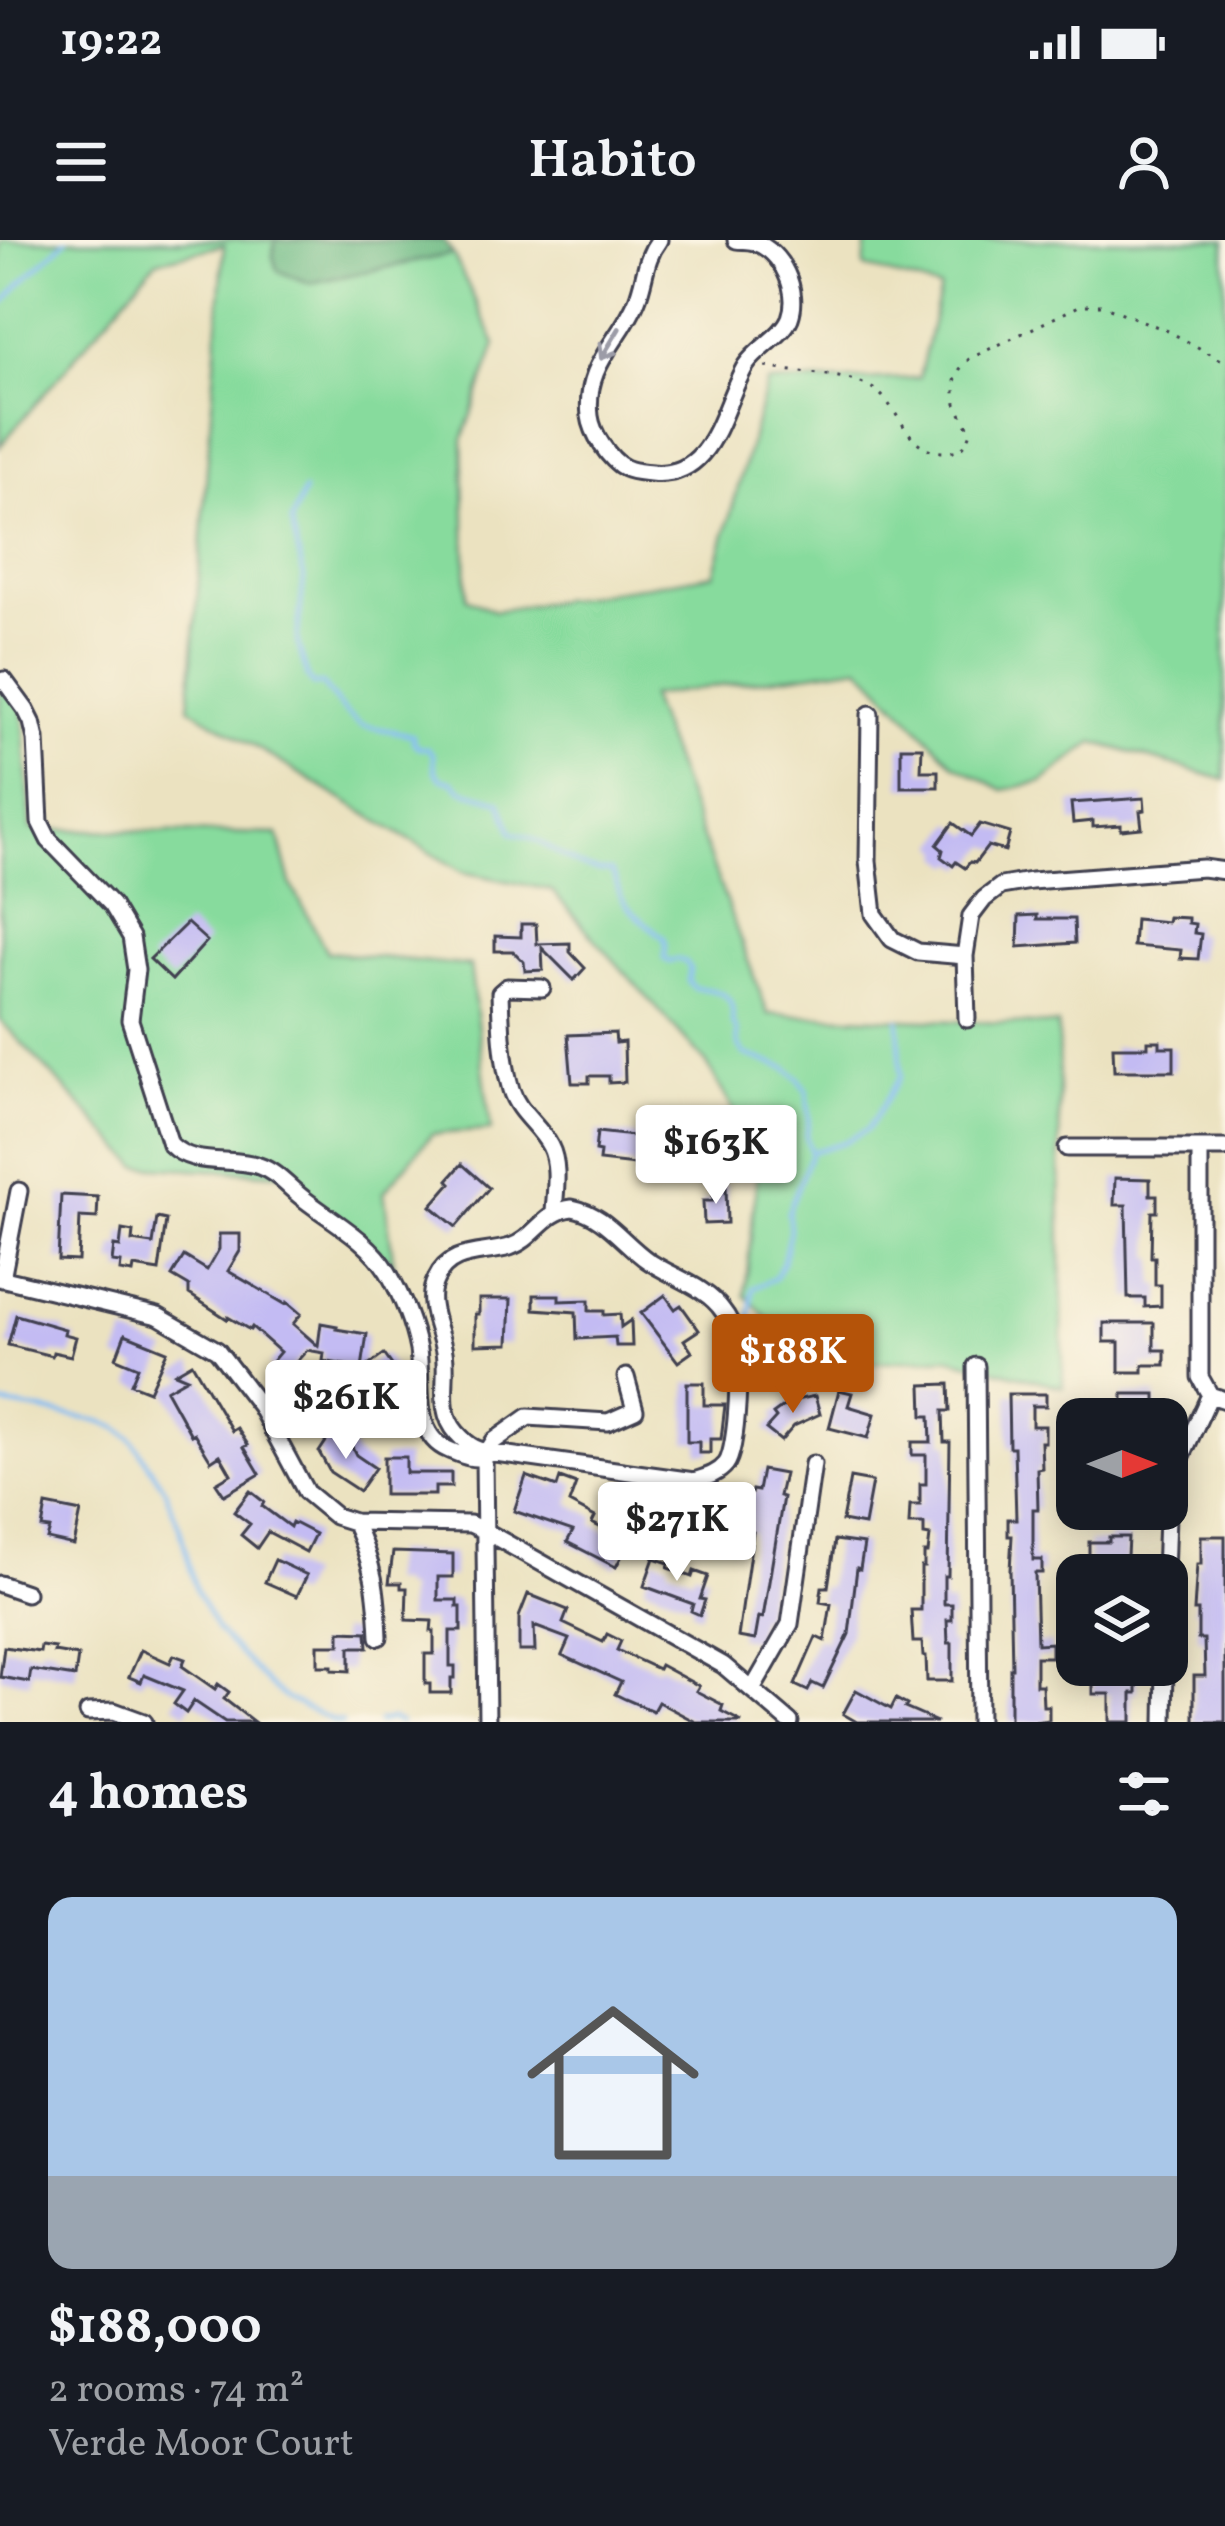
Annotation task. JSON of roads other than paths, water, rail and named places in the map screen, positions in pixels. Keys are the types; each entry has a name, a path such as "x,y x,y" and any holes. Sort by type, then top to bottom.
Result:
{"street":[{"path":"659,240 648,256 637,302 601,360 589,391 590,423 621,466 665,475 686,468 704,453 747,363 790,319 793,304 786,274 770,251 754,242 736,240"},
{"path":"4,680 26,710 37,740 40,822 49,840 112,905 131,938 136,970 130,1020 170,1144 178,1153 196,1158 258,1166 362,1241 386,1269 407,1313 418,1350 424,1424 431,1439 472,1460 486,1455"},
{"path":"871,714 868,861 874,914 892,939 918,952 965,956"},
{"path":"967,1019 965,956 971,916 1001,886 1203,868 1225,871"},
{"path":"542,988 507,987 500,993 501,1023 511,1090 522,1112 549,1144 554,1159 554,1213"},
{"path":"1067,1148 1225,1148"},
{"path":"1188,1450 1217,1398 1200,1376 1200,1148"},
{"path":"19,1191 1,1279 158,1316 217,1350 260,1406 306,1492 320,1506 353,1522 470,1524 723,1665 790,1722"},
{"path":"584,1210 646,1259 709,1296 724,1312 736,1338 738,1381 733,1451 715,1474 694,1481 486,1455 472,1449 447,1420 444,1404 445,1356 431,1296 436,1278 455,1257 508,1248 554,1213 584,1210"},
{"path":"976,1366 979,1722"},
{"path":"487,1722 486,1455 494,1441 528,1418 608,1422 635,1410 626,1377"},
{"path":"273,1431 323,1402"},
{"path":"752,1690 790,1624 812,1464"},
{"path":"353,1522 376,1580 379,1636"},
{"path":"0,1584 26,1593"},
{"path":"1164,1722 1165,1686"},
{"path":"88,1712 114,1711 144,1722"}],"waterway":[{"path":"0,307 66,240"},
{"path":"304,491 291,522 304,577 297,641 313,685 322,684 361,725 413,735 419,748 433,754 440,778 500,801 513,833 583,867 610,871 627,905 664,938 664,959 686,962 688,981 694,988 728,999 745,1055 786,1068 807,1092 806,1137 811,1153 788,1212 790,1229 783,1262 775,1278 753,1288 748,1341 753,1394"},
{"path":"811,1152 868,1129 901,1076 899,1020"},
{"path":"0,1404 100,1421 131,1438 164,1488 196,1591 217,1630 287,1699 342,1722"},
{"path":"378,1722 399,1722"}]}
